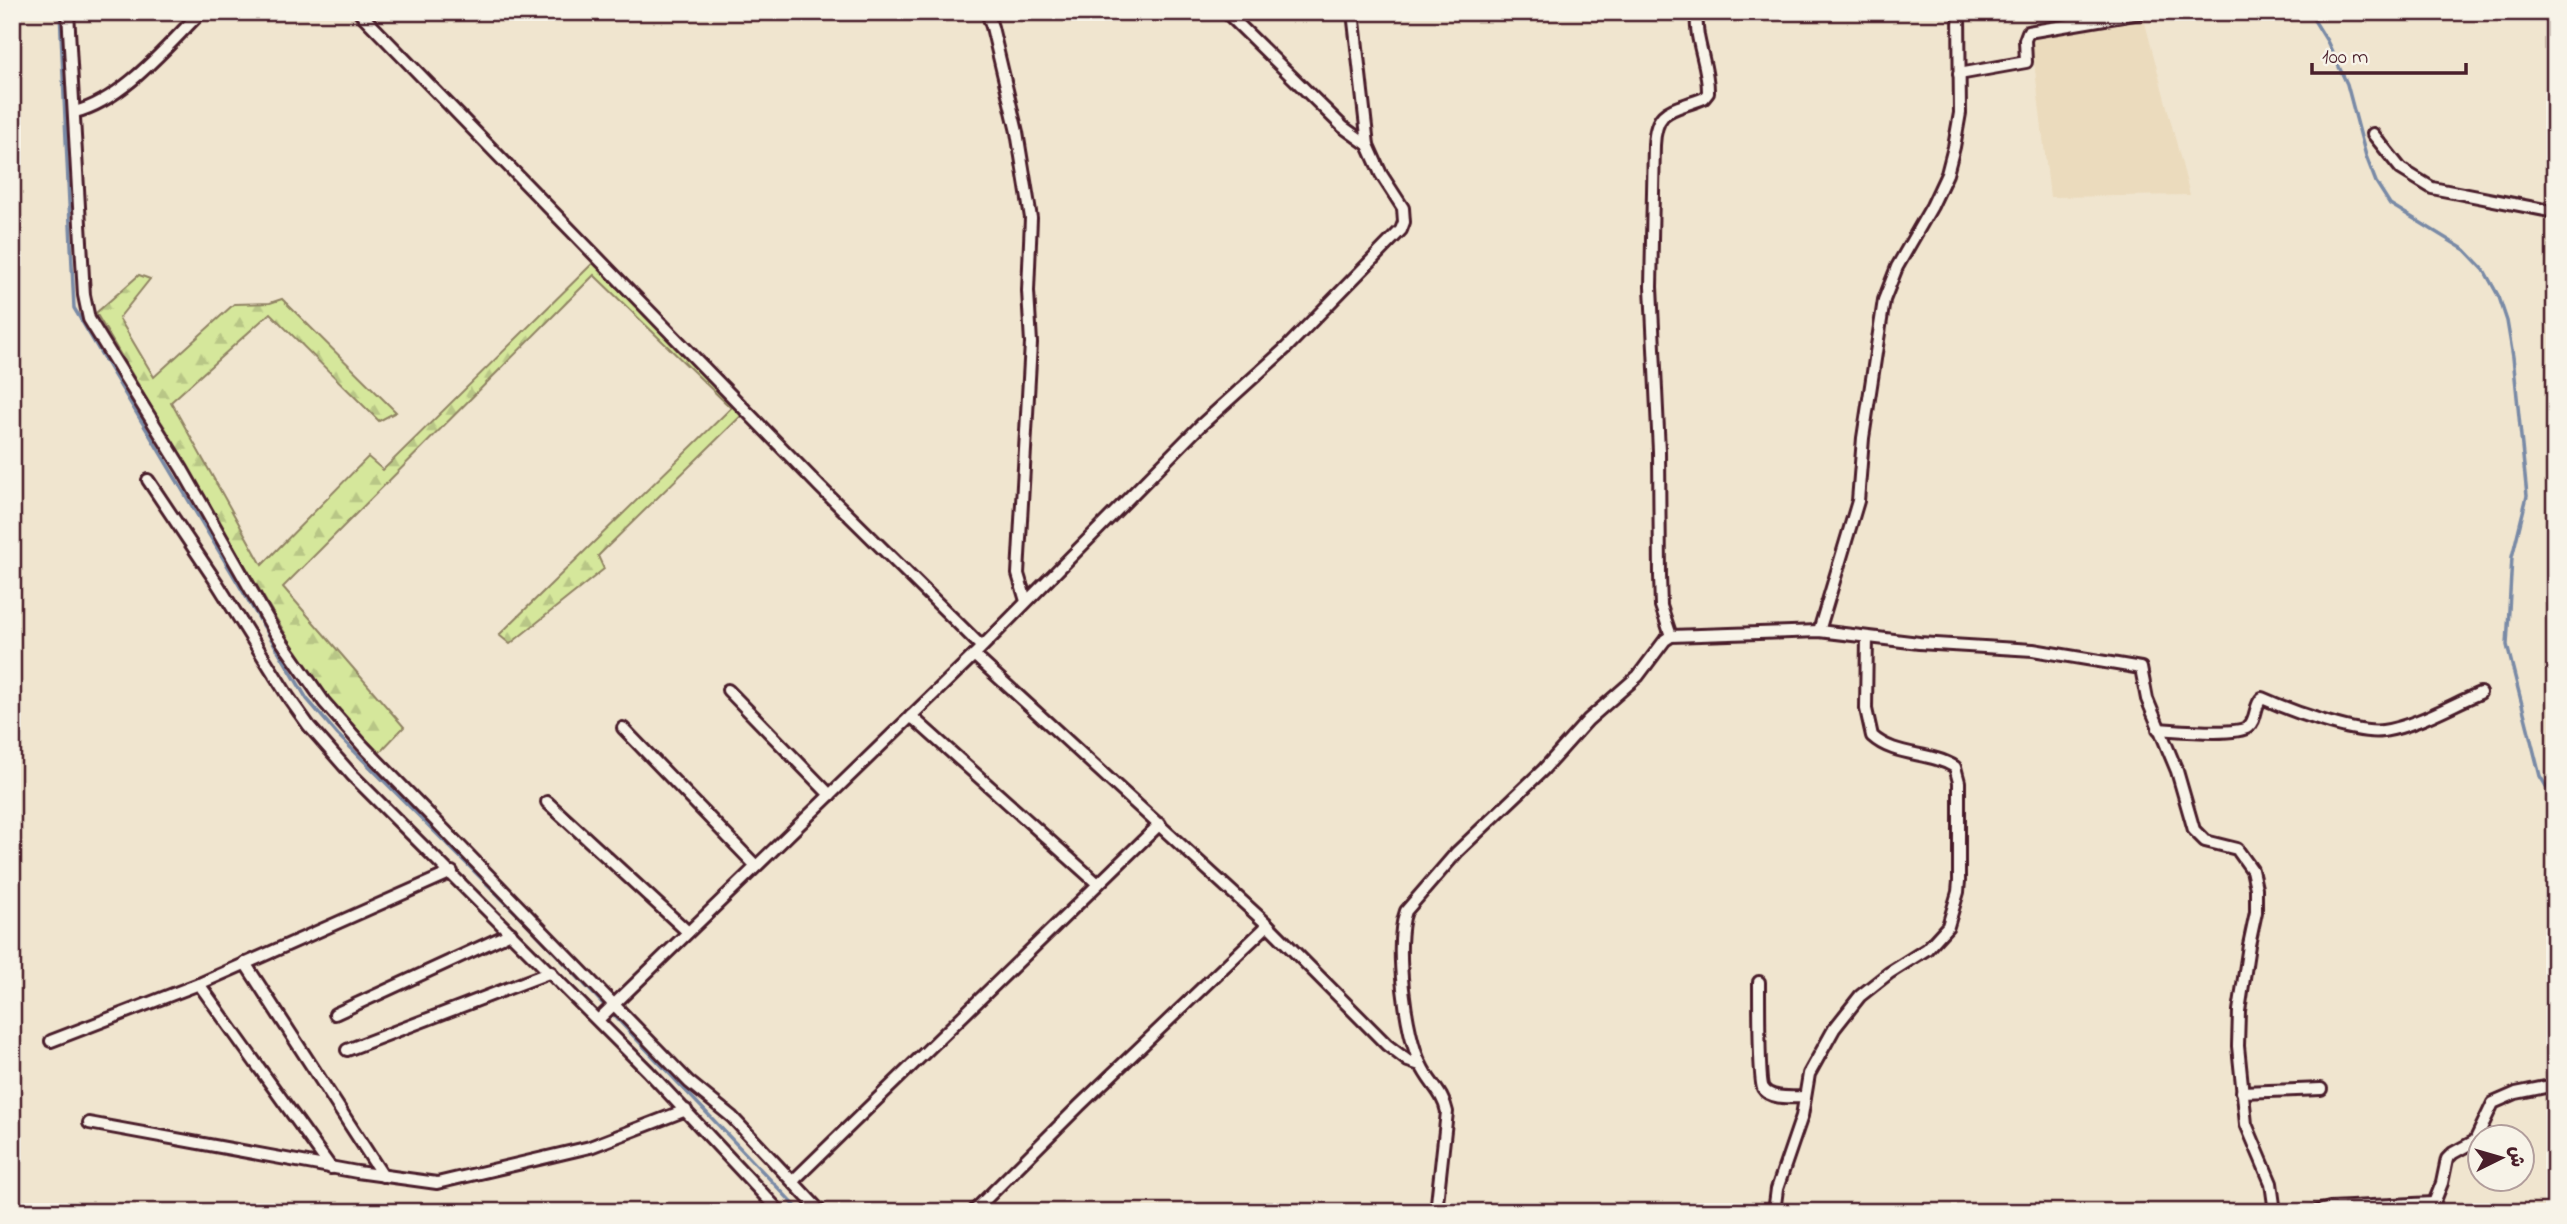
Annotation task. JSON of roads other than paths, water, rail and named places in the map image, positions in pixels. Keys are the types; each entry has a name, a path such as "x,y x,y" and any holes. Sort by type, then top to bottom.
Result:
{"street":[{"path":"68,12 84,295 89,319 182,469 275,632 324,702 362,745 614,1007 690,1082 732,1117 821,1212"},
{"path":"75,112 94,107 138,74 201,12"},
{"path":"359,12 978,650 1268,925 1387,1045 1408,1061 1420,1065"},
{"path":"986,12 1017,132 1031,218 1028,291 1031,343 1018,573 1026,601"},
{"path":"1226,12 1343,127 1368,145"},
{"path":"600,1019 978,650 1200,425 1286,348 1396,237 1404,222 1403,208 1381,174 1368,145 1353,12"},
{"path":"1671,636 1661,606 1659,451 1651,287 1654,145 1661,115 1704,98 1708,93 1698,43 1697,12"},
{"path":"1819,631 1860,489 1863,438 1884,300 1896,267 1921,228 1947,174 1958,127 1959,12"},
{"path":"1959,74 2026,62 2025,40 2028,32 2140,12"},
{"path":"2373,134 2401,169 2432,188 2555,212"},
{"path":"148,480 309,726 352,775 600,1019 780,1212"},
{"path":"1436,1212 1447,1112 1443,1097 1420,1065 1402,985 1401,931 1406,911 1457,852 1543,770 1588,720 1638,676 1659,645 1671,636 1819,631 2033,650 2139,668 2144,673 2147,699 2177,771 2197,836 2209,843 2236,849 2252,870 2256,888 2256,912 2239,1011 2238,1046 2246,1124 2271,1183 2275,1212"},
{"path":"1774,1212 1777,1189 1798,1132 1809,1074 1834,1028 1860,996 1938,939 1948,926 1958,892 1961,824 1958,775 1955,767 1945,762 1884,745 1871,736 1866,722 1867,637"},
{"path":"728,690 830,795"},
{"path":"2158,729 2225,732 2243,729 2251,724 2258,702 2262,698 2329,721 2361,730 2379,731 2411,723 2480,693"},
{"path":"911,716 1098,884"},
{"path":"623,728 756,866"},
{"path":"547,802 688,932"},
{"path":"793,1181 1160,824"},
{"path":"51,1041 199,984 452,872"},
{"path":"973,1212 1268,925"},
{"path":"335,1014 511,933"},
{"path":"245,963 383,1176"},
{"path":"347,1050 551,972"},
{"path":"1759,982 1759,1076 1763,1087 1772,1094 1805,1097"},
{"path":"199,984 331,1168"},
{"path":"2314,1212 2330,1208 2436,1207 2447,1159 2475,1141 2493,1103 2516,1093 2555,1085"},
{"path":"2242,1092 2321,1089"},
{"path":"89,1123 331,1168 437,1183 590,1147 686,1110"}],"waterway":[{"path":"60,12 74,308 307,699 338,735 529,926 801,1212"},
{"path":"2309,12 2327,41 2347,84 2366,156 2376,182 2390,204 2465,250 2484,270 2499,297 2507,321 2527,496 2512,557 2507,645 2540,776 2555,801"}]}
